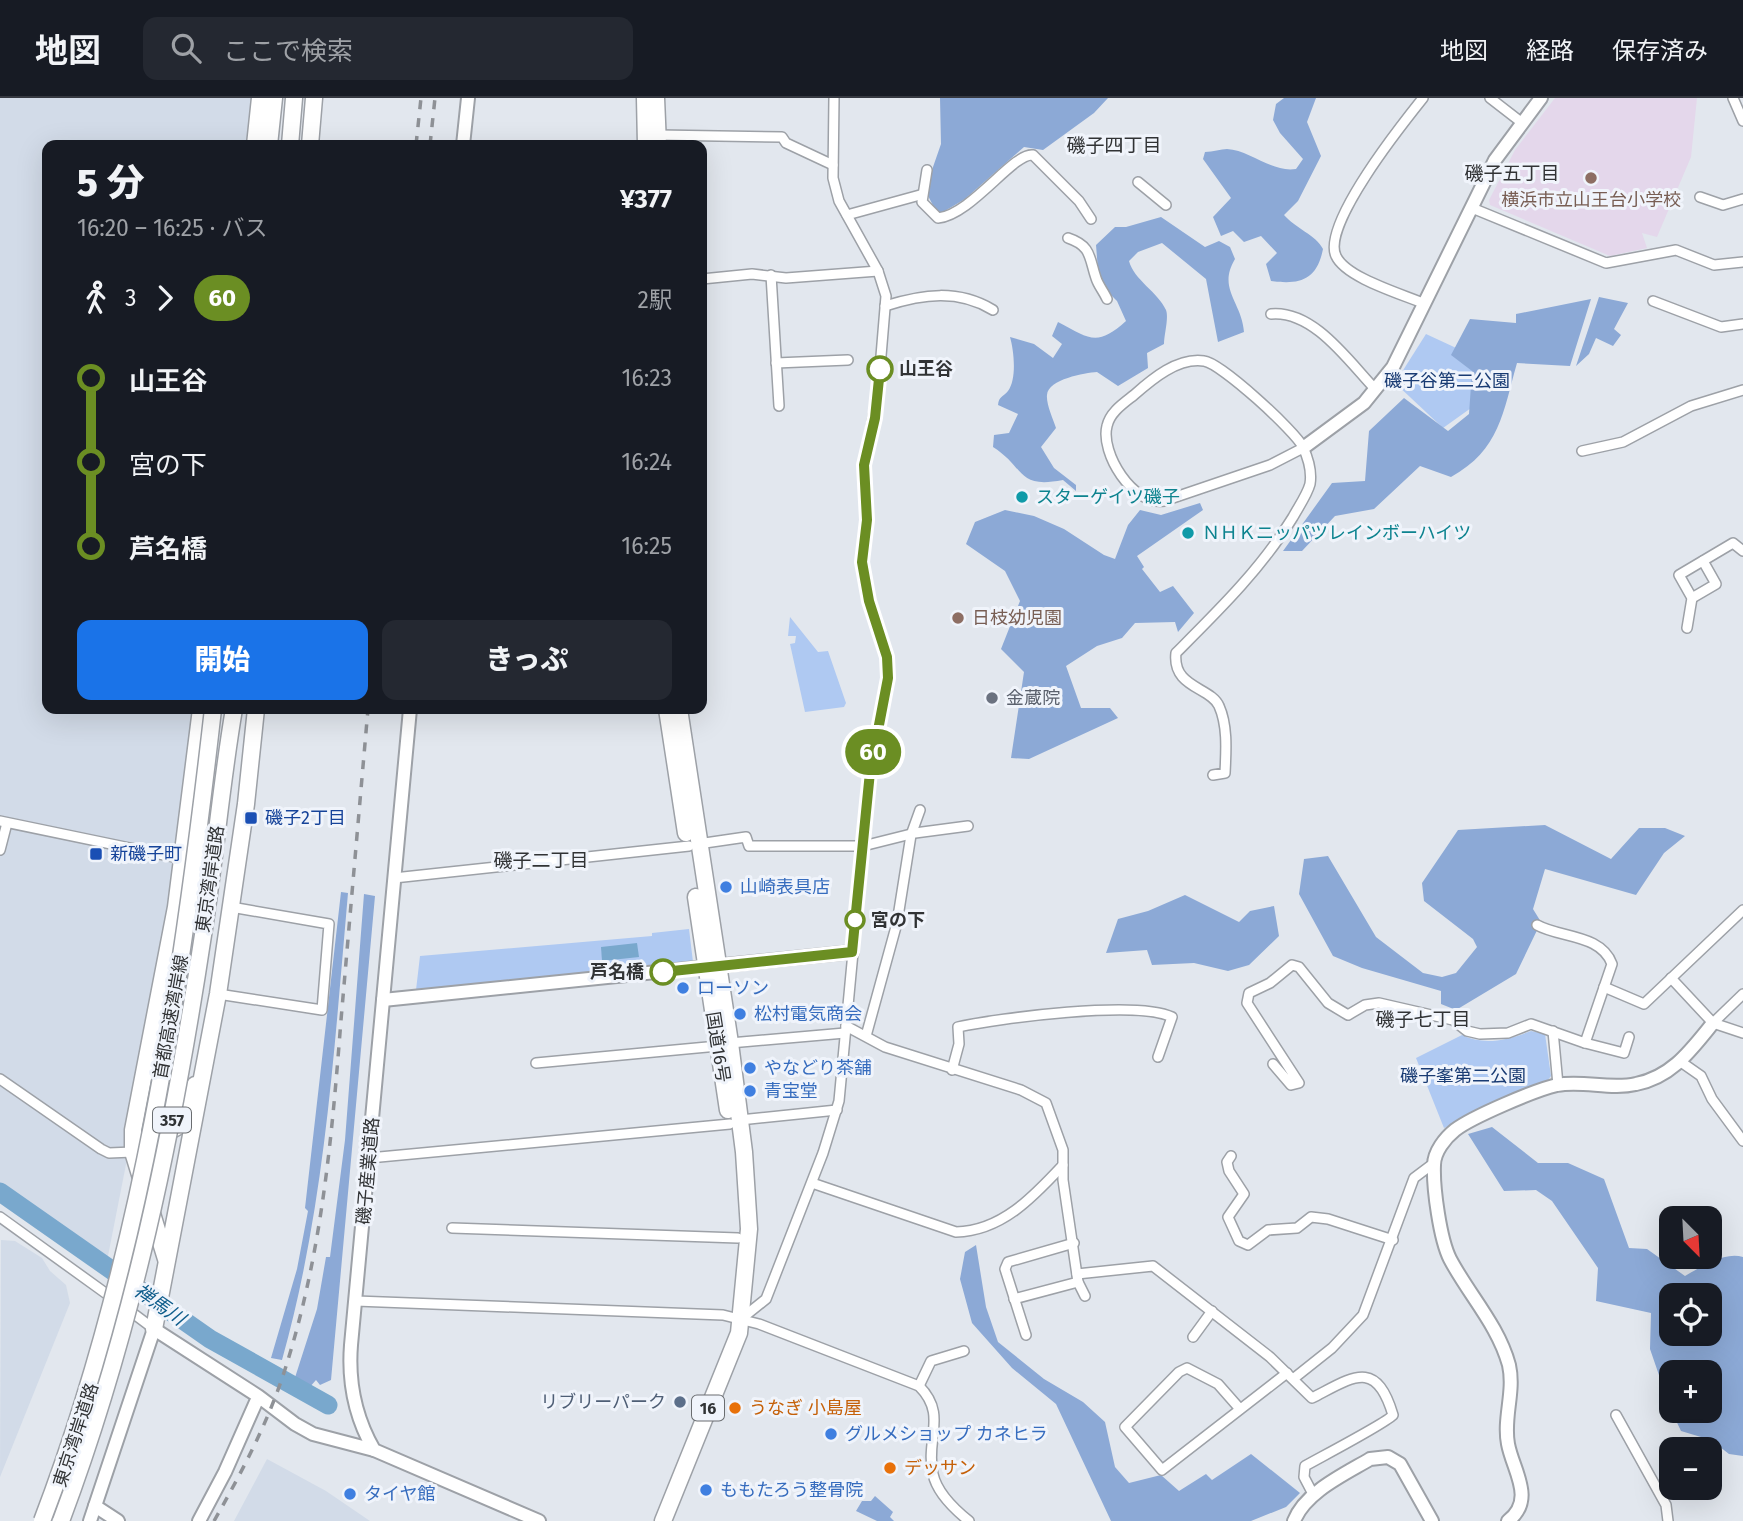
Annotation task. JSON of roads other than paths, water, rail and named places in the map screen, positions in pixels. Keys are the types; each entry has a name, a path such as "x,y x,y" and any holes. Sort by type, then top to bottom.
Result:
{"highway":[{"path":"256,140 260,98"},
{"path":"270,140 274,98"},
{"path":"290,140 294,98"},
{"path":"310,140 314,98"},
{"path":"645,98 654,140"},
{"path":"654,140 656,98"},
{"name":"東京湾岸道路","path":"167,1265 133,1152 133,1130 184,859 200,714"},
{"name":"首都高速湾岸線","path":"44,1521 108,1317 155,1106 181,964 213,714"},
{"name":"首都高速湾岸線","path":"63,1521 127,1330 181,1093 205,948 234,714"},
{"name":"東京湾岸道路","path":"155,1329 218,994 255,714"},
{"name":"国道16号","path":"663,1521 722,1377 741,1319 749,1229 693,845 668,714"},
{"name":"国道16号","path":"680,714 693,845"},
{"name":"東京湾岸道路","path":"147,1064 156,1127 166,1133 179,1126 205,1068"},
{"name":"国道16号","path":"735,1122 738,1238 744,1262"}],"street":[{"path":"464,140 468,98"},
{"path":"741,1319 766,1299 812,1183 837,1110 870,772 888,678 886,649 869,601 862,562 867,520 864,465 878,392 885,306 883,282 839,201 833,165 834,98"},
{"path":"1423,98 1376,156 1333,240 1336,256 1351,272 1425,304"},
{"path":"1490,98 1521,122"},
{"path":"1213,775 1225,773 1224,721 1215,699 1189,684 1175,660 1176,653 1249,579 1279,539 1310,483 1303,448 1292,433 1219,368 1203,360 1181,365 1158,375 1115,411 1108,422 1105,434 1109,450 1130,488 1152,502 1259,469 1303,448 1339,424 1376,390 1393,367 1495,160 1541,98"},
{"path":"1733,98 1743,121"},
{"path":"705,140 782,137 786,143 833,165"},
{"path":"927,170 920,195 938,218 947,217 988,189 1020,157 1033,155 1079,201 1091,219"},
{"path":"1138,182 1166,205"},
{"path":"847,215 920,195"},
{"path":"1700,197 1723,205 1743,200"},
{"path":"1472,208 1606,263 1676,250 1714,265 1743,262"},
{"path":"1068,238 1079,242 1089,251 1095,276 1107,299"},
{"path":"707,279 771,275 786,278 878,271"},
{"path":"771,275 779,406"},
{"path":"885,306 920,295 974,299 993,310"},
{"path":"1653,301 1721,327 1743,324"},
{"path":"1271,313 1285,313 1307,324 1334,346 1376,390"},
{"path":"776,363 848,360"},
{"path":"1582,452 1623,442 1692,406 1743,390"},
{"path":"1687,628 1692,598 1679,575 1733,543 1743,551"},
{"path":"1692,598 1716,584 1703,561"},
{"name":"磯子産業道路","path":"374,1450 365,1435 351,1389 349,1367 410,714"},
{"path":"866,1036 897,923 911,835 920,810"},
{"path":"0,850 4,822 184,859"},
{"path":"394,878 746,837 749,846 863,846 968,826"},
{"path":"218,994 322,1010 329,924 231,907"},
{"path":"1604,986 1644,1004 1743,910"},
{"path":"1537,925 1551,933 1568,933 1597,946 1612,964 1585,1042"},
{"path":"383,1000 852,952"},
{"path":"1273,1064 1291,1085 1299,1083 1296,1074 1247,1003 1249,993 1270,983 1292,965 1299,967 1328,1003 1348,1015 1365,1005 1380,1003 1452,1020 1467,1031 1480,1034 1508,1033 1531,1024 1624,1053 1629,1037"},
{"path":"1671,978 1713,1023 1743,1033"},
{"path":"1508,1521 1516,1515 1524,1493 1508,1444 1506,1426 1511,1380 1508,1363 1485,1311 1446,1250 1434,1163 1440,1147 1459,1127 1558,1085 1635,1085 1681,1062 1713,1023 1743,994"},
{"path":"952,1070 959,1044 958,1027 1086,1009 1160,1011 1172,1017 1158,1057"},
{"path":"536,1063 845,1030 952,1070 1021,1090 1046,1103 1063,1150 1062,1180 1074,1244 1077,1278 1085,1296"},
{"path":"1553,1031 1558,1085"},
{"path":"1681,1062 1701,1076 1712,1099 1743,1141"},
{"path":"0,1079 101,1149 109,1153 133,1152"},
{"path":"369,1158 837,1110"},
{"path":"1231,1156 1227,1162 1229,1171 1244,1194 1228,1217 1239,1241 1248,1245 1268,1230 1297,1228 1311,1217 1328,1219 1393,1240"},
{"path":"1240,1409 1218,1384 1187,1368 1179,1372 1125,1427 1162,1470 1240,1409 1332,1348 1363,1315 1414,1178 1434,1163"},
{"path":"812,1183 956,1232 969,1232 983,1228 1022,1207 1063,1165"},
{"path":"0,1217 155,1329 313,1434 374,1450 539,1521"},
{"path":"452,1228 738,1238"},
{"path":"1026,1335 1004,1269 1008,1262 1074,1244"},
{"path":"1014,1300 1077,1278 1153,1266 1212,1311 1290,1376 1312,1398 1353,1377 1370,1376 1386,1393 1392,1415 1388,1422 1350,1438 1305,1466 1304,1477 1314,1496"},
{"path":"356,1301 723,1315 741,1319 919,1386 931,1398 935,1410 932,1461 936,1481 948,1500 969,1521"},
{"path":"1193,1337 1212,1311"},
{"path":"90,1521 155,1329"},
{"path":"919,1386 931,1361 964,1351"},
{"path":"230,1380 256,1402 283,1416"},
{"path":"198,1521 225,1472 256,1402"},
{"path":"1616,1415 1666,1505 1668,1521"},
{"path":"1294,1521 1297,1512 1314,1496 1370,1459 1388,1457 1400,1464 1409,1474 1432,1521"},
{"path":"95,1506 118,1521"}],"waterway":[{"name":"禅馬川","path":"0,1192 210,1339 328,1405"}],"railway":[{"path":"417,140 421,98"},
{"path":"431,140 435,98"},
{"path":"214,1521 255,1444 280,1384 299,1321 317,1236 334,1107 368,714"}],"place":[{"name":"横浜市立山王台小学校","path":"1591,178"},
{"name":"山王谷","path":"880,369"},
{"name":"スターゲイツ磯子","path":"1022,497"},
{"name":"ＮＨＫニッパツレインボーハイツ","path":"1188,533"},
{"name":"日枝幼児園","path":"958,618"},
{"name":"金蔵院","path":"992,698"},
{"name":"磯子2丁目","path":"251,818"},
{"name":"新磯子町","path":"96,854"},
{"name":"山崎表具店","path":"726,887"},
{"name":"宮の下","path":"855,920"},
{"name":"芦名橋","path":"663,972"},
{"name":"ローソン","path":"683,988"},
{"name":"松村電気商会","path":"740,1014"},
{"name":"やなどり茶舗","path":"750,1068"},
{"name":"青宝堂","path":"750,1091"},
{"name":"リブリーパーク","path":"680,1402"},
{"name":"うなぎ 小島屋","path":"735,1408"},
{"name":"グルメショップ カネヒラ","path":"831,1434"},
{"name":"デッサン","path":"890,1468"},
{"name":"ももたろう整骨院","path":"706,1490"},
{"name":"タイヤ館","path":"350,1494"}],"district":[{"name":"磯子四丁目","path":"1114,145"},
{"name":"磯子五丁目","path":"1512,173"},
{"name":"磯子二丁目","path":"541,860"},
{"name":"磯子七丁目","path":"1423,1019"}],"park label":[{"name":"磯子谷第二公園","path":"1447,381"},
{"name":"磯子峯第二公園","path":"1463,1076"}]}
